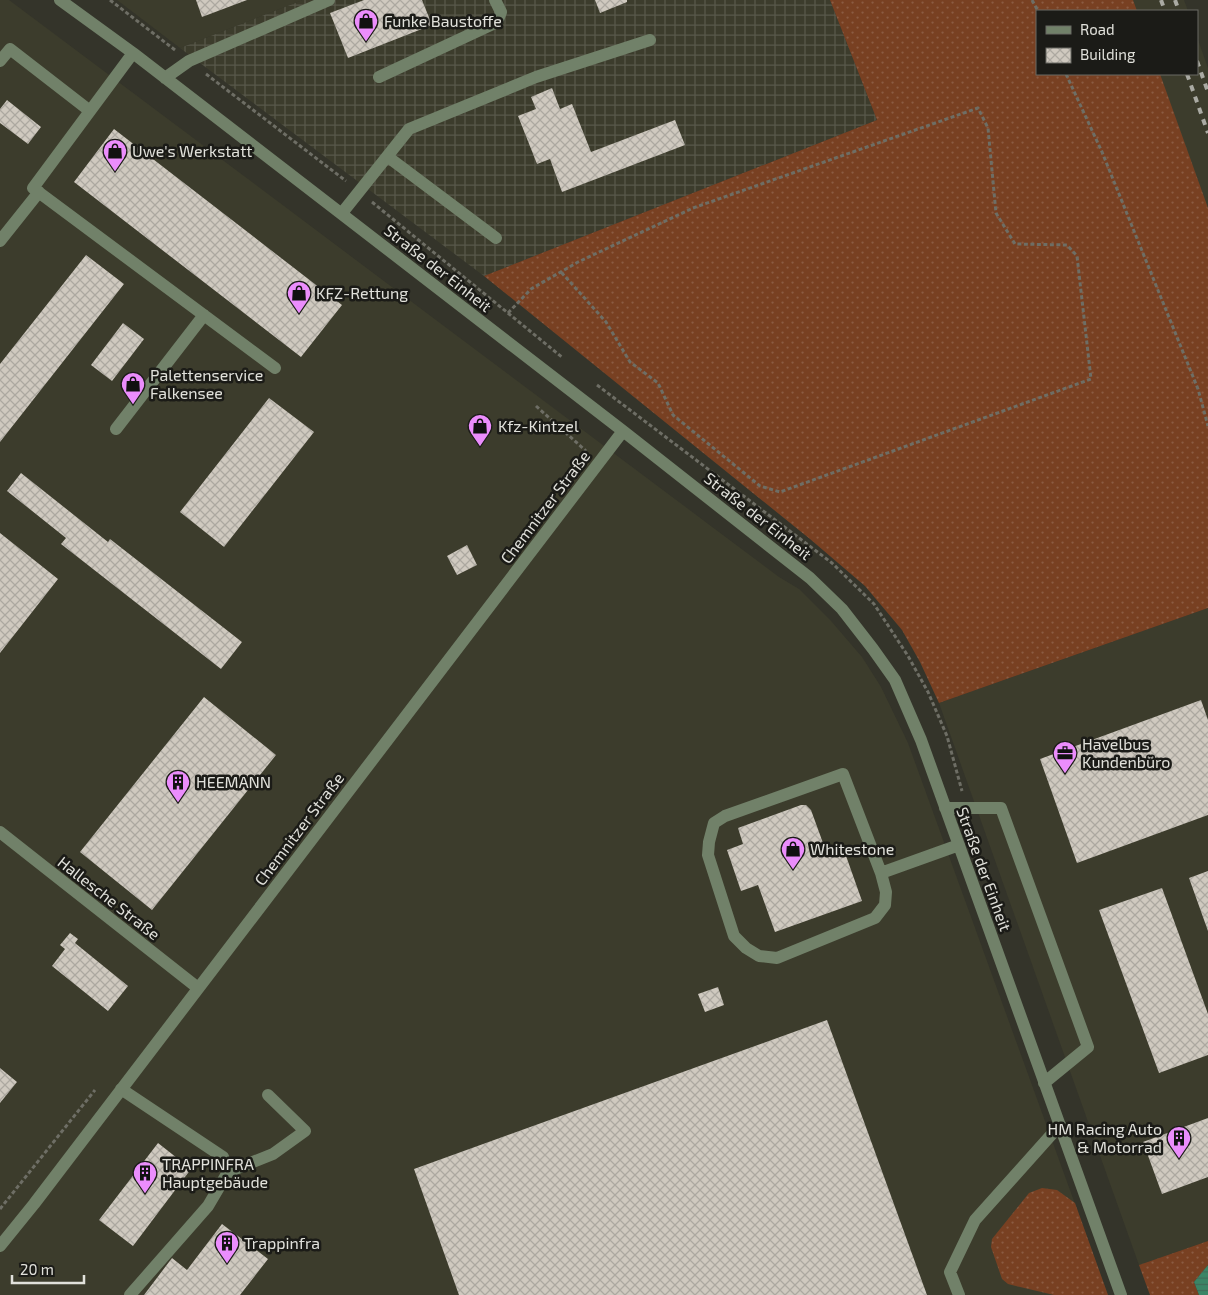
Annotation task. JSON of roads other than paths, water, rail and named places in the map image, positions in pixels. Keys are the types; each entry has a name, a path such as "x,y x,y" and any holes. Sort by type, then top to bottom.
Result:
{"street":[{"path":"165,78 189,60 329,0"},
{"path":"379,77 497,22 501,12 496,0"},
{"name":"Straße der Einheit","path":"63,1 623,431 810,578 842,610 895,680 921,740 1121,1295"},
{"path":"342,214 409,129 536,77 650,40"},
{"path":"0,61 10,49 90,111"},
{"path":"133,53 33,188 275,368"},
{"path":"388,157 496,238"},
{"path":"0,241 39,192"},
{"path":"116,429 204,315"},
{"name":"Chemnitzer Straße","path":"0,1246 122,1089 623,431"},
{"path":"843,774 881,873 886,892 885,905 875,918 777,958 759,956 746,948 734,936 708,855 709,842 714,823 725,816 843,774"},
{"path":"945,808 1001,808 1088,1047 1044,1083"},
{"name":"Hallesche Straße","path":"0,832 198,988"},
{"path":"881,873 959,846"},
{"path":"122,1089 222,1157 228,1172"},
{"path":"130,1295 208,1206 228,1172 273,1154 305,1130 268,1095"},
{"path":"959,1295 950,1272 975,1220 1060,1125"}],"railway":[{"path":"1161,0 1165,10"},
{"path":"1175,0 1179,10"},
{"path":"1198,64 1208,92"},
{"path":"1187,75 1208,133"}],"place":[{"name":"Funke Baustoffe","path":"366,42"},
{"name":"Uwe's Werkstatt","path":"115,172"},
{"name":"KFZ-Rettung","path":"299,314"},
{"name":"Palettenservice Falkensee","path":"133,405"},
{"name":"Kfz-Kintzel","path":"480,447"},
{"name":"Havelbus Kundenbüro","path":"1065,774"},
{"name":"HEEMANN","path":"178,803"},
{"name":"Whitestone","path":"793,870"},
{"name":"HM Racing Auto & Motorrad","path":"1179,1159"},
{"name":"TRAPPINFRA Hauptgebäude","path":"145,1194"},
{"name":"Trappinfra","path":"227,1264"}]}
